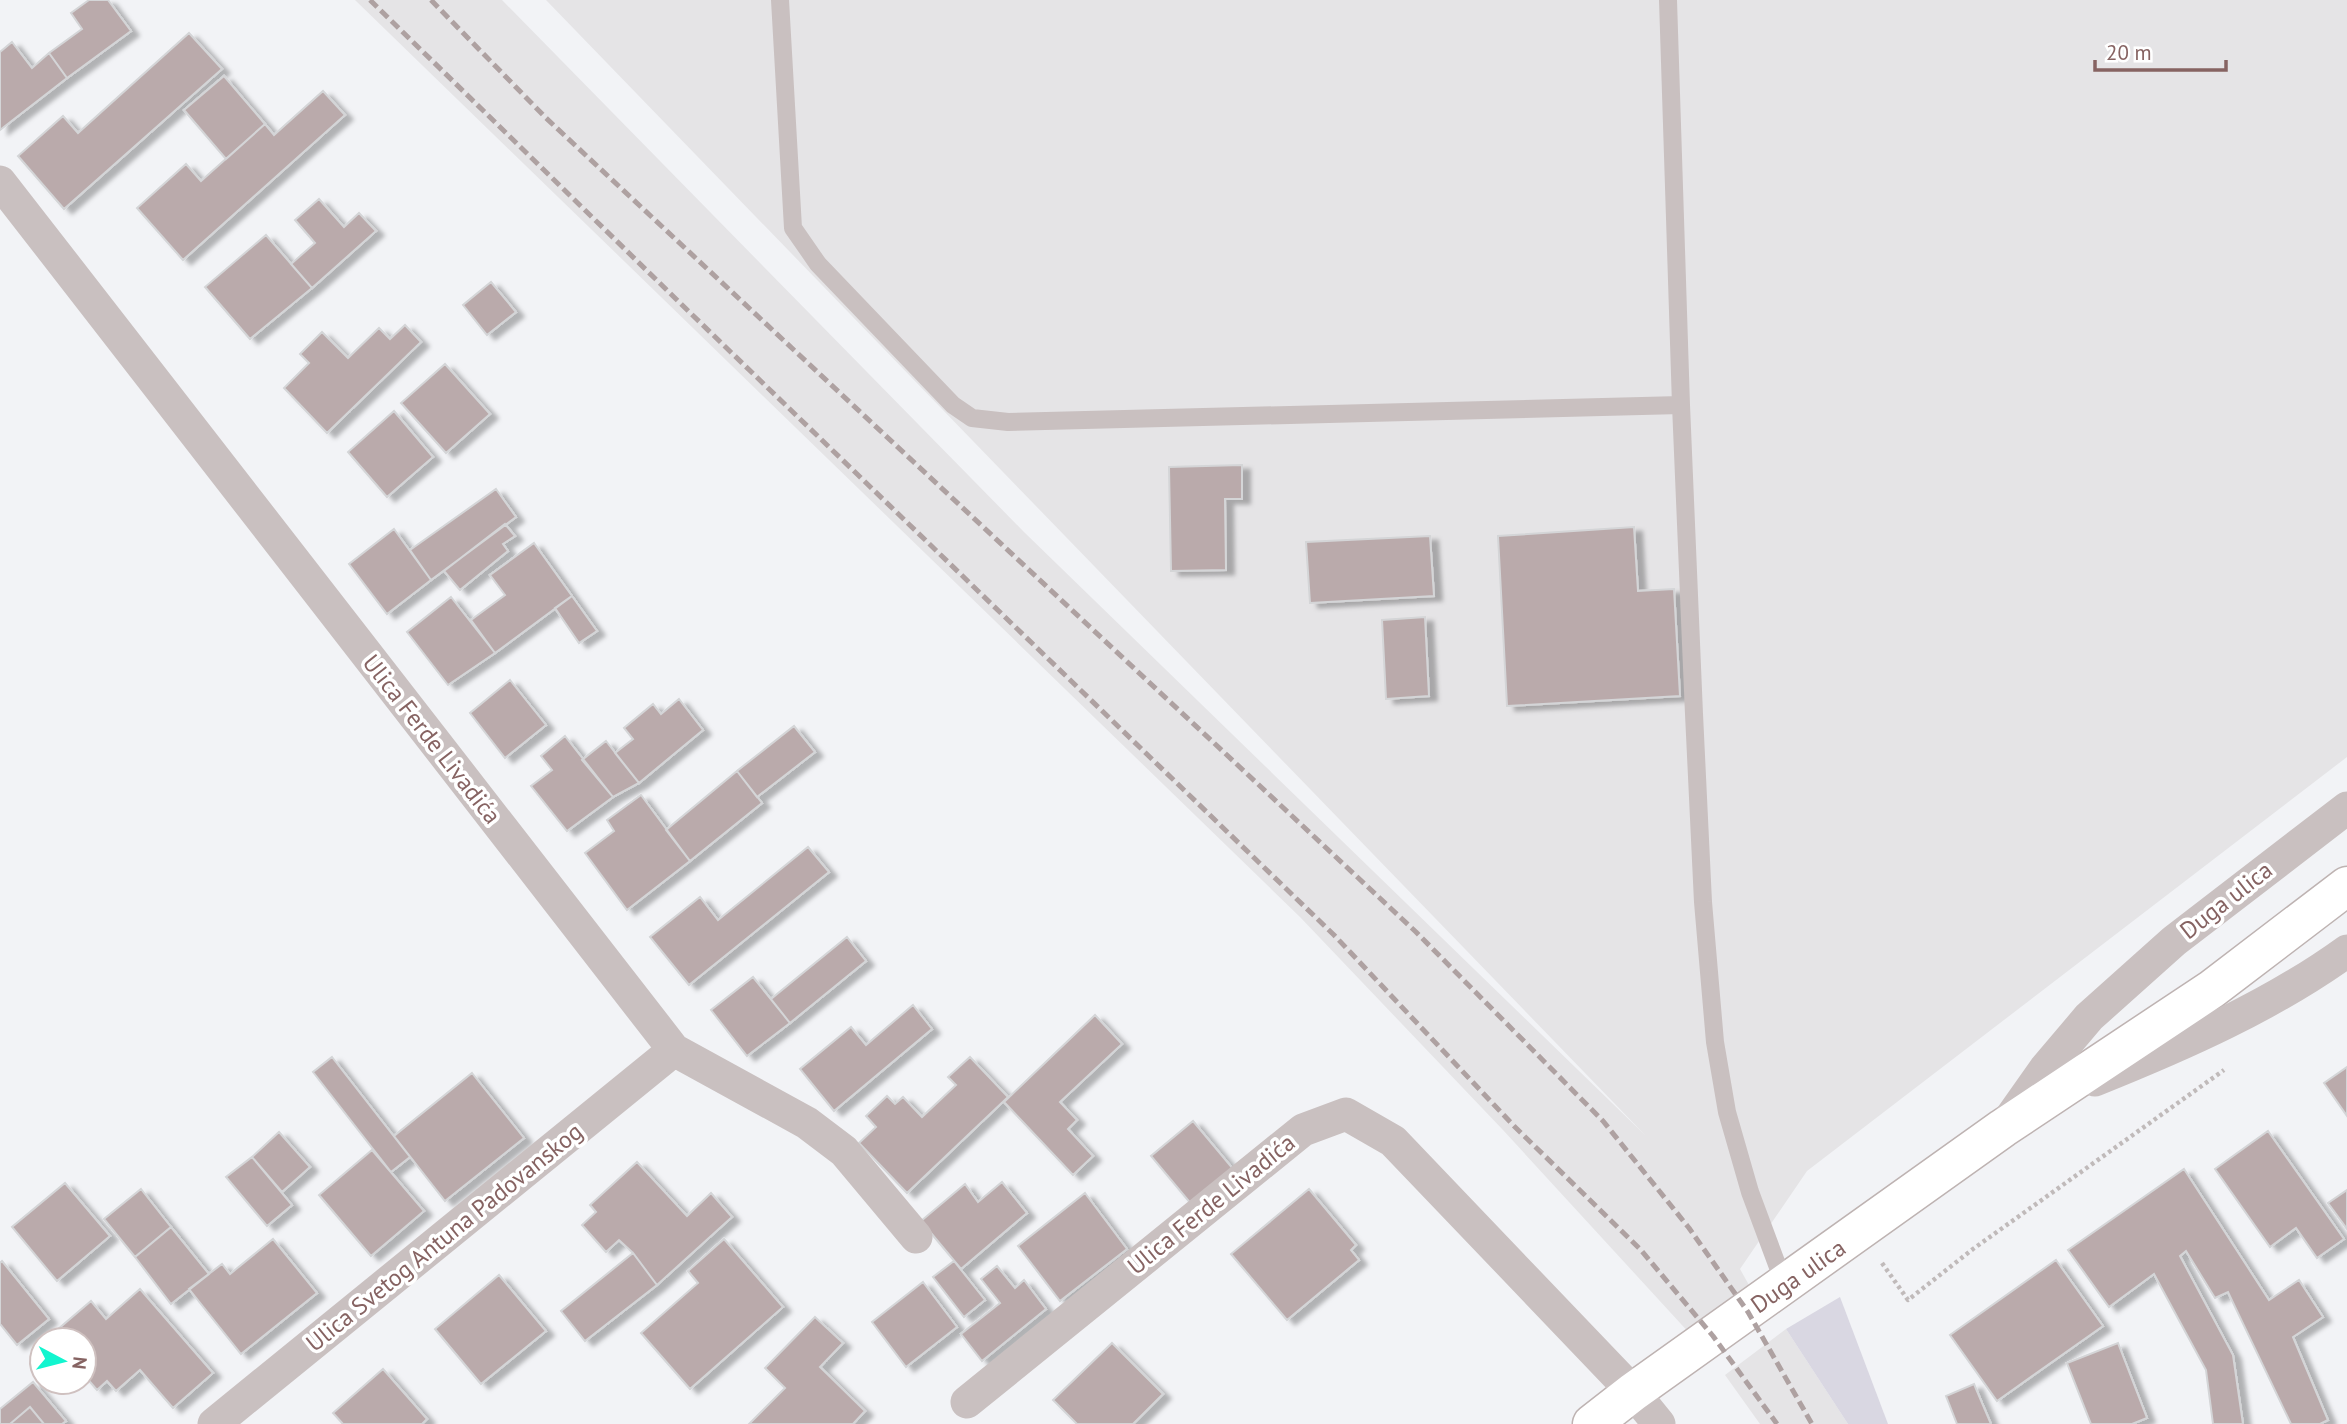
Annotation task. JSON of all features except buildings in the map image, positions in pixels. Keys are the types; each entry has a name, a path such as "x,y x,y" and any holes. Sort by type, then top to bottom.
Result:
{"street":[{"name":"Ulica Ferde Livadića","path":"0,182 674,1050 807,1123 845,1151 916,1237"},
{"name":"Duga ulica","path":"2003,1128 2045,1069 2089,1017 2174,941 2347,808"},
{"name":"Duga ulica","path":"1592,1424 2003,1128 2212,989 2347,886"},
{"name":"Duga ulica","path":"2041,1103 2208,1031 2325,967 2347,951"},
{"name":"Ulica Svetog Antuna Padovanskog","path":"214,1424 674,1050"},
{"name":"Ulica Ferde Livadića","path":"967,1402 1303,1130 1346,1114 1393,1141 1633,1392"},
{"path":"1633,1392 1659,1424"}],"lane":[{"path":"779,0 793,228 818,264 953,405 972,418 1008,422 1681,405"},
{"path":"1668,0 1681,405 1703,902 1715,1042 1727,1112 1750,1192 1785,1286"}],"path":[{"path":"1860,1232 1908,1300 1973,1250 2232,1064"}],"shaded area":[{"path":"355,0 502,0 1024,532 1646,1136 546,0 2347,0 2347,757 1807,1171 1740,1269 1754,1294 1692,1336 1503,1130 1300,917"},
{"path":"1840,1297 1888,1424 1848,1424 1786,1329"},
{"path":"1786,1329 1848,1424 1760,1424 1725,1375"}],"railway":[{"path":"370,0 1334,935 1514,1126 1640,1249 1713,1336 1777,1424"},
{"path":"431,0 546,118 1416,932 1603,1121 1689,1228 1748,1312 1812,1424"}]}
